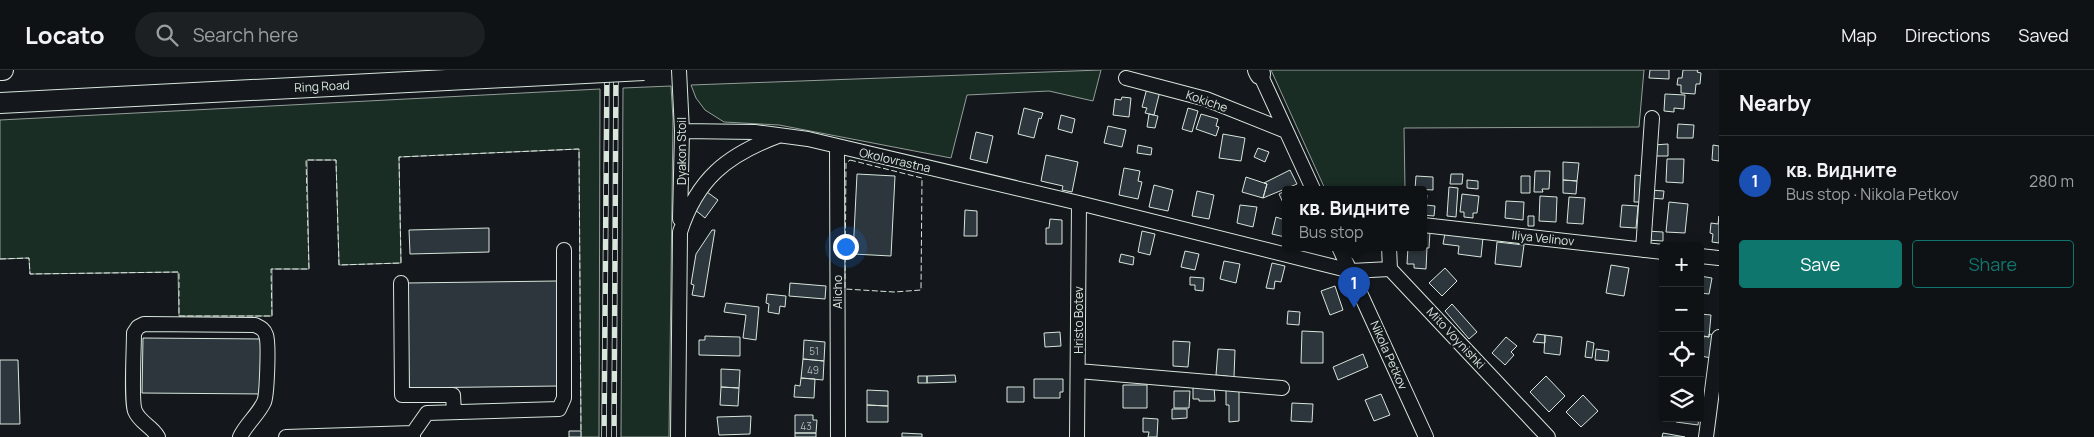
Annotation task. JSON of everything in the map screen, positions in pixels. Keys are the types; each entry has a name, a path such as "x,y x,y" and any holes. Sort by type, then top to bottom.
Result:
{"highway":[{"name":"Ring Road","path":"0,103 644,70"}],"street":[{"name":"Dyakon Stoil","path":"679,70 682,131 680,232"},
{"path":"1260,71 1312,186"},
{"name":"Kokiche","path":"1126,78 1206,99 1286,131"},
{"path":"1643,250 1652,118"},
{"name":"Okolovrastna","path":"682,131 784,134 1079,203 1351,271"},
{"path":"678,437 680,232 687,211 709,178 723,164 758,144 784,134"},
{"name":"Alicho","path":"837,147 838,437"},
{"name":"Hristo Botev","path":"1077,437 1079,203"},
{"name":"Iliya Velinov","path":"1427,225 1659,252"},
{"path":"286,437 413,435 427,413 559,409 564,398 564,250"},
{"name":"Nikola Petkov","path":"1341,251 1426,437"},
{"path":"1351,271 1390,270 1389,251"},
{"path":"1704,256 1719,258"},
{"name":"Mito Voynishki","path":"1390,270 1548,437"},
{"path":"401,282 402,395 453,395 454,412"},
{"path":"158,437 155,430 140,420 134,409 134,333 138,327 144,324 255,325 263,328 267,342 266,400 257,414 246,425 240,437"},
{"path":"1706,437 1719,338"},
{"path":"1078,371 1282,388"}],"green space":[{"path":"1101,70 1093,101 1049,91 967,95 951,158 779,125 724,122 705,110 696,98 691,85"},
{"path":"1271,70 1644,70 1639,127 1404,128 1405,186 1324,186"},
{"path":"671,86 673,119 669,437 621,437 623,88"},
{"path":"600,89 599,437 581,437 579,149 399,157 401,263 339,265 336,160 307,160 309,269 272,269 272,316 179,316 178,272 30,274 29,258 0,259 0,120"}],"building":[{"path":"1650,70 1669,70 1669,79 1649,78"},
{"path":"1683,70 1698,70 1697,72 1701,73 1700,84 1696,84 1695,94 1681,93 1681,85 1677,85 1678,78 1682,78"},
{"path":"1147,88 1160,91 1154,115 1145,113 1147,108 1142,107"},
{"path":"1665,94 1685,95 1684,109 1674,108 1674,112 1664,111"},
{"path":"1122,97 1131,98 1129,117 1113,115 1115,99 1121,100"},
{"path":"1024,108 1043,113 1041,119 1039,118 1034,138 1018,134"},
{"path":"1188,108 1198,111 1192,132 1182,129"},
{"path":"1149,114 1158,116 1155,128 1147,127"},
{"path":"1201,114 1218,119 1216,126 1219,127 1216,136 1196,129"},
{"path":"1061,115 1075,119 1072,133 1058,129"},
{"path":"1678,124 1694,125 1693,138 1677,138"},
{"path":"1108,126 1126,130 1122,147 1104,143"},
{"path":"976,132 993,136 987,163 970,159"},
{"path":"1223,134 1245,138 1241,161 1219,158"},
{"path":"1668,144 1668,156 1653,156 1653,145"},
{"path":"1138,145 1152,148 1151,155 1137,153"},
{"path":"1713,145 1719,146 1719,161 1712,160"},
{"path":"1258,148 1269,152 1265,162 1254,157"},
{"path":"1046,155 1078,162 1072,192 1062,190 1063,186 1041,181"},
{"path":"1667,159 1684,159 1683,183 1666,182"},
{"path":"1563,162 1579,163 1577,181 1563,180"},
{"path":"1124,168 1140,171 1138,181 1142,182 1138,199 1119,195"},
{"path":"1290,170 1297,184 1282,186 1282,190 1263,198 1267,184 1264,183"},
{"path":"1535,171 1550,171 1549,189 1542,189 1543,192 1534,192"},
{"path":"857,174 895,176 891,256 853,254"},
{"path":"1451,174 1463,174 1462,184 1450,184"},
{"path":"1635,175 1644,176 1643,202 1634,202"},
{"path":"1416,176 1433,177 1433,190 1427,190 1427,186 1415,186"},
{"path":"1521,176 1530,176 1530,193 1521,193"},
{"path":"1246,177 1267,184 1263,198 1242,192"},
{"path":"1467,180 1478,181 1478,189 1467,188"},
{"path":"1563,180 1577,181 1576,194 1563,193"},
{"path":"1154,185 1173,190 1168,211 1149,207"},
{"path":"1449,187 1458,188 1456,217 1447,216"},
{"path":"1650,190 1664,191 1663,199 1650,198"},
{"path":"1197,191 1214,195 1209,219 1192,216"},
{"path":"707,192 718,200 705,218 694,209"},
{"path":"1462,194 1479,196 1477,213 1473,213 1473,218 1464,217 1464,212 1460,212"},
{"path":"1540,196 1557,197 1556,222 1539,221"},
{"path":"1569,197 1585,198 1583,224 1567,223"},
{"path":"1506,201 1524,202 1523,220 1505,218"},
{"path":"1669,202 1688,204 1685,233 1666,232"},
{"path":"1240,205 1257,207 1253,227 1237,223"},
{"path":"1427,205 1435,206 1434,216 1427,215"},
{"path":"1622,205 1638,206 1636,228 1620,227"},
{"path":"965,210 977,211 977,236 964,236"},
{"path":"1528,216 1534,216 1534,226 1528,226"},
{"path":"1719,216 1719,243 1712,242 1713,234 1710,233 1711,223 1718,224"},
{"path":"1276,217 1282,219 1282,236 1272,234"},
{"path":"1050,219 1062,220 1062,244 1046,244 1046,228 1049,228"},
{"path":"489,228 489,252 410,254 409,230"},
{"path":"712,230 715,230 704,297 692,295 694,285 691,284 696,254"},
{"path":"1142,231 1155,234 1150,255 1138,252"},
{"path":"1647,231 1663,232 1663,241 1646,240"},
{"path":"1427,232 1430,232 1429,248 1427,248"},
{"path":"1445,233 1483,238 1481,257 1458,254 1459,246 1443,244"},
{"path":"1497,242 1524,245 1521,267 1495,264"},
{"path":"1185,251 1199,254 1195,270 1181,267"},
{"path":"1408,251 1427,251 1426,269 1414,268 1414,264 1407,264"},
{"path":"1121,254 1134,257 1133,265 1119,262"},
{"path":"1224,261 1240,264 1236,283 1220,279"},
{"path":"1272,263 1285,266 1281,282 1275,281 1274,289 1266,288"},
{"path":"1611,265 1629,268 1624,296 1606,293"},
{"path":"1445,268 1457,281 1442,296 1429,283"},
{"path":"1190,277 1204,278 1203,291 1195,290 1195,285 1190,285"},
{"path":"1704,277 1712,278 1709,294 1704,293"},
{"path":"557,281 558,386 409,388 407,283"},
{"path":"790,283 826,286 825,299 789,296"},
{"path":"1335,286 1343,310 1330,315 1321,291"},
{"path":"767,294 786,296 785,307 780,306 779,314 768,312"},
{"path":"726,303 759,307 756,340 743,338 746,315 724,312"},
{"path":"1452,304 1477,332 1469,339 1445,311"},
{"path":"1288,311 1300,312 1299,325 1287,324"},
{"path":"1704,314 1711,315 1709,337 1704,336"},
{"path":"1302,331 1323,332 1323,363 1301,363"},
{"path":"1060,332 1061,346 1045,347 1044,333"},
{"path":"1537,334 1545,335 1545,343 1533,342"},
{"path":"1709,334 1715,335 1711,358 1704,357 1704,336 1709,337"},
{"path":"1545,335 1562,337 1560,355 1544,353"},
{"path":"705,336 740,337 740,356 699,355 699,340 705,340"},
{"path":"1506,337 1517,346 1511,352 1514,355 1505,365 1492,353"},
{"path":"143,338 263,339 263,394 142,393"},
{"path":"804,340 825,342 824,361 803,359"},
{"path":"1173,341 1190,342 1188,367 1173,366"},
{"path":"1587,341 1594,343 1592,358 1585,357"},
{"path":"1218,349 1235,350 1234,377 1216,375"},
{"path":"1596,349 1609,351 1608,361 1595,360"},
{"path":"1363,354 1368,367 1338,380 1333,367"},
{"path":"803,359 824,361 823,380 801,378"},
{"path":"0,360 18,360 20,424 0,424"},
{"path":"721,369 740,370 739,388 721,387"},
{"path":"955,375 956,382 927,383 927,376"},
{"path":"918,376 927,376 927,383 918,383"},
{"path":"1546,376 1565,396 1549,412 1530,392"},
{"path":"801,378 815,379 814,398 794,397 795,385 800,386"},
{"path":"1034,379 1063,379 1063,392 1060,392 1060,398 1034,398"},
{"path":"1123,385 1147,385 1147,408 1123,408"},
{"path":"1214,386 1215,401 1193,399 1193,387"},
{"path":"721,387 739,388 738,406 720,405"},
{"path":"1007,387 1024,387 1024,402 1007,402"},
{"path":"1226,387 1239,387 1239,421 1229,422 1229,405 1226,405"},
{"path":"867,390 888,391 888,406 867,405"},
{"path":"1174,391 1190,391 1189,408 1174,408"},
{"path":"1381,394 1390,415 1374,421 1365,400"},
{"path":"1583,395 1598,411 1581,427 1566,412"},
{"path":"1292,403 1313,404 1312,422 1291,421"},
{"path":"867,405 888,406 888,422 867,422"},
{"path":"1172,409 1187,409 1187,418 1172,419"},
{"path":"795,415 813,415 813,420 817,420 816,433 795,433"},
{"path":"751,416 750,434 719,435 717,417"},
{"path":"1143,418 1158,419 1157,437 1148,437 1149,432 1143,432"},
{"path":"1676,422 1698,422 1698,425"},
{"path":"569,431 581,431 581,437 569,437"},
{"path":"795,433 816,433 816,437 795,437"},
{"path":"902,433 922,434 922,437 902,437"},
{"path":"1663,433 1685,437 1662,437"}],"railway":[{"path":"604,437 607,70"},
{"path":"614,437 616,70"}],"fence":[{"path":"0,259 29,258 30,274 179,272 179,316 272,316 271,269 309,269 306,160 336,160 339,265 401,263 399,157 579,149 581,431"},
{"path":"850,160 922,178 921,290 894,292 845,289 846,163 850,160"}],"place":[{"name":"кв. Видните","path":"1354,308"}]}
